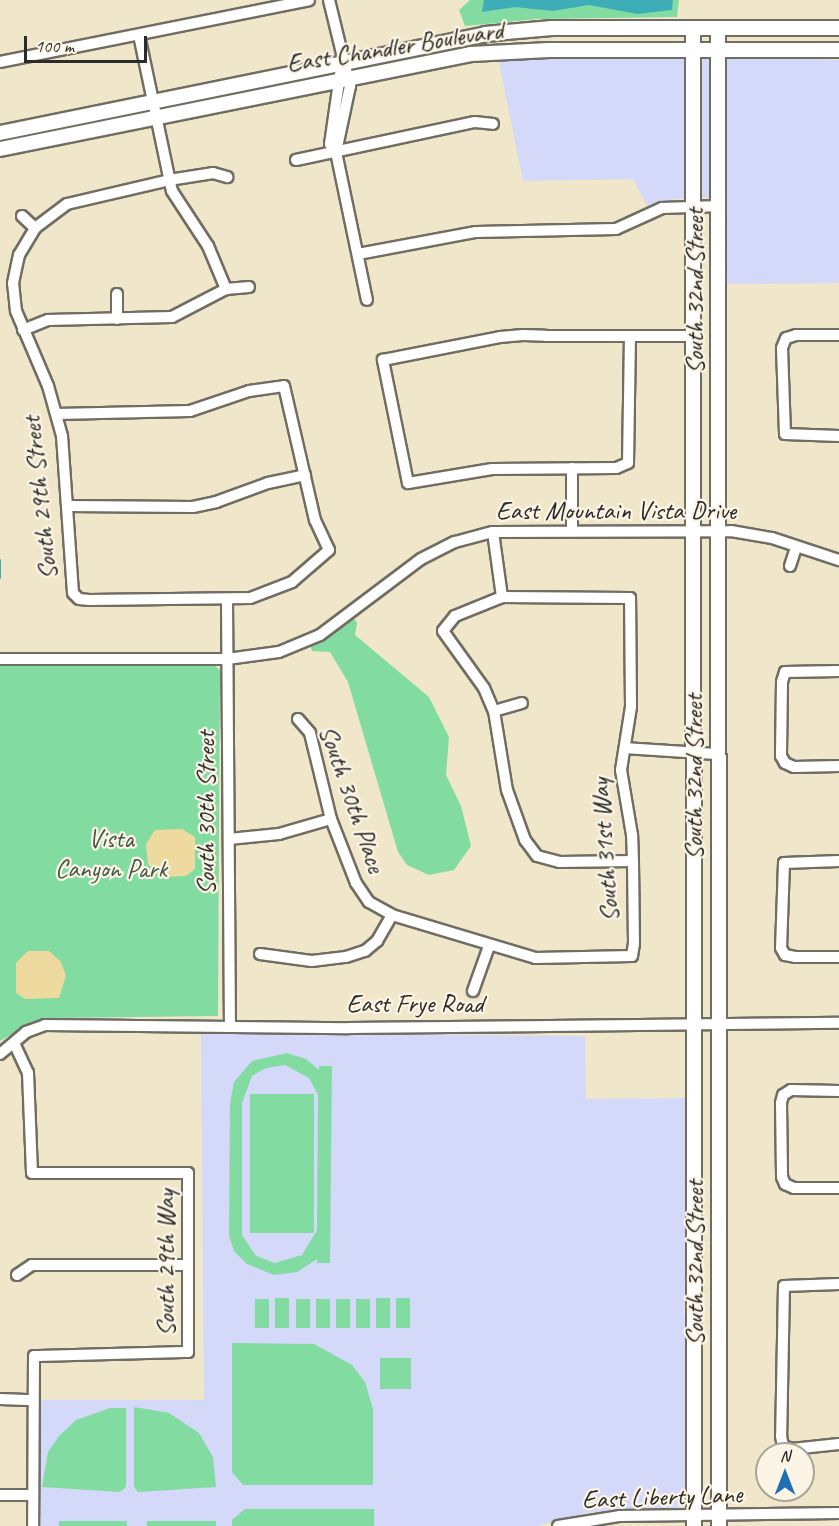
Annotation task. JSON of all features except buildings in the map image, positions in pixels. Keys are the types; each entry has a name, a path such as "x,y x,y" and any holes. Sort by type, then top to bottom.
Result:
{"main road":[{"name":"South 32nd Street","path":"693,28 694,1521"},
{"name":"South 32nd Street","path":"718,28 719,1521"},
{"name":"East Chandler Boulevard","path":"0,133 441,40 510,31 839,28"},
{"name":"East Chandler Boulevard","path":"0,149 343,77 493,52 839,50"}],"street":[{"path":"0,62 139,35 267,4 309,0"},
{"path":"329,0 343,77 350,94 330,144 336,152 367,300"},
{"path":"139,35 169,180 176,199 214,256 226,289"},
{"path":"296,160 475,122 493,124"},
{"path":"22,216 34,228 67,204 169,180 213,173 227,177"},
{"path":"358,255 476,232 616,230 662,208 719,206"},
{"name":"South 29th Street","path":"34,228 19,255 13,293 23,330 57,414 68,506 71,584 79,599 227,600"},
{"path":"23,330 48,320 172,317 226,289 249,287"},
{"path":"117,294 117,319"},
{"path":"839,335 786,338 782,348 785,434 839,436"},
{"path":"630,336 628,464 616,468 492,469 408,483 383,360 500,337 630,336 693,336"},
{"path":"57,414 190,411 249,391 284,386 315,520 329,550 311,568 272,593 227,600"},
{"path":"572,468 572,531"},
{"path":"68,506 193,507 305,475"},
{"name":"East Mountain Vista Drive","path":"0,659 227,659 263,656 309,640 421,559 455,542 493,532 719,531 751,533 839,560"},
{"path":"493,532 502,597 455,616 443,631 484,688 494,711 507,790 525,840 537,856 560,862 633,861"},
{"path":"790,566 796,547"},
{"name":"South 31st Way","path":"502,597 630,598 631,707 621,784 633,861 632,956"},
{"name":"South 30th Street","path":"227,600 230,1026"},
{"path":"839,670 785,672 782,693 781,756 785,763 794,767 839,766"},
{"path":"494,711 522,703"},
{"name":"South 30th Place","path":"298,719 310,733 332,819 361,892 369,902 392,915 535,958 632,956"},
{"path":"625,748 719,754"},
{"path":"229,839 279,834 332,819"},
{"path":"839,861 784,863 781,948 785,955 839,957"},
{"path":"260,954 312,961 346,957 365,951 377,941 392,915"},
{"path":"473,991 489,946"},
{"name":"East Frye Road","path":"0,1054 45,1024 230,1026 839,1023"},
{"name":"South 29th Way","path":"14,1043 28,1073 32,1173 188,1173 188,1352 34,1356 33,1400"},
{"path":"839,1091 791,1090 783,1095 782,1177 785,1184 794,1188 839,1188"},
{"path":"17,1275 32,1265 188,1265"},
{"path":"839,1284 784,1286 781,1297 783,1446 792,1449 839,1444"},
{"path":"0,1400 33,1400 33,1526"},
{"path":"0,1495 33,1495"},
{"name":"East Liberty Lane","path":"558,1526 620,1521 719,1521 839,1513"}],"shaded area":[{"path":"738,56 839,60 839,283 723,284 723,197 674,199 649,209 633,179 523,181 498,58"},
{"path":"201,1032 585,1036 586,1099 689,1098 684,1315 689,1342 687,1507 590,1512 537,1526 40,1526 39,1400 204,1400"}],"green space":[{"path":"470,0 679,0 677,17 537,19 465,26 459,10"},
{"path":"350,613 357,623 355,635 429,697 449,737 446,775 461,806 471,846 454,870 429,875 407,865 398,852 348,682 330,652 312,651 309,640"},
{"name":"Vista Canyon Park","path":"0,665 214,665 220,670 218,1016 51,1018 32,1022 0,1041"},
{"path":"287,1053 306,1059 319,1070 319,1066 332,1066 330,1263 317,1263 317,1259 297,1272 274,1275 247,1264 234,1251 229,1236 230,1103 234,1082 252,1061","holes":["285,1065 309,1078 318,1095 317,1230 302,1255 275,1263 256,1256 242,1235 242,1103 252,1076 266,1068"]},
{"path":"250,1094 314,1094 314,1233 250,1233"},
{"path":"275,1298 289,1298 289,1328 275,1328"},
{"path":"376,1298 390,1298 390,1328 376,1328"},
{"path":"396,1298 410,1298 410,1328 396,1328"},
{"path":"255,1299 269,1299 269,1328 255,1328"},
{"path":"296,1299 310,1299 310,1328 296,1328"},
{"path":"316,1299 330,1299 330,1328 316,1328"},
{"path":"336,1299 350,1299 350,1328 336,1328"},
{"path":"356,1299 370,1299 370,1328 356,1328"},
{"path":"232,1343 314,1344 352,1365 365,1382 373,1409 373,1485 243,1485 232,1472"},
{"path":"380,1358 411,1358 411,1389 380,1389"},
{"path":"134,1407 169,1413 199,1433 213,1457 216,1487 138,1492 134,1487"},
{"path":"110,1408 126,1408 126,1487 120,1492 42,1487 48,1452 59,1436 76,1420"},
{"path":"245,1509 374,1509 374,1526 232,1526 232,1520"},
{"path":"59,1521 127,1521 127,1526 59,1526"},
{"path":"147,1521 216,1521 216,1526 147,1526"}],"sand":[{"path":"182,829 195,837 195,869 186,876 162,877 148,864 146,844 155,830"},
{"path":"28,951 49,951 61,962 66,976 59,998 25,999 16,993 16,963"}],"water":[{"path":"484,0 673,0 672,10 637,14 589,5 553,11 515,7 482,12"}],"waterway":[{"path":"0,560 0,578"}]}
